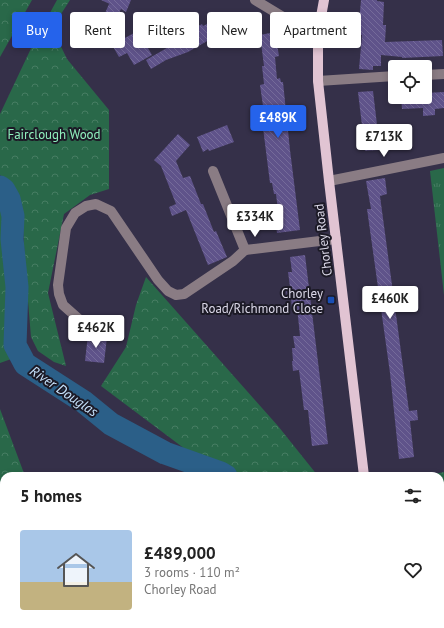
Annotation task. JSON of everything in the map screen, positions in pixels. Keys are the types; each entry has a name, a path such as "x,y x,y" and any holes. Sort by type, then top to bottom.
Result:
{"main road":[{"name":"Chorley Road","path":"322,12 324,0"},
{"name":"Chorley Road","path":"318,48 318,81 364,472"}],"street":[{"path":"255,0 275,12"},
{"path":"432,74 444,74"},
{"path":"318,81 388,76"},
{"path":"329,181 444,158"},
{"path":"213,171 245,250"},
{"path":"94,324 81,322 63,305 59,294 58,285 66,228 75,213 86,206 96,204 111,211 158,280 168,291 176,295 184,294 233,261 245,250 336,238"}],"green space":[{"path":"0,0 32,0 25,12 12,12 12,36 0,57"},
{"name":"Fairclough Wood","path":"57,0 70,0 62,12 50,12"},
{"name":"Fairclough Wood","path":"31,48 62,48 67,59 109,110 109,189 90,195 64,214 48,293 66,366 54,362 38,351 31,337 23,226 19,201 9,182 0,175 0,114"},
{"path":"444,168 444,295 430,171"},
{"path":"0,203 4,214 12,285 11,345 14,358 0,363"},
{"path":"146,277 278,426 315,472 216,472 101,386 126,347 136,305"},
{"path":"0,409 24,472 0,472"}],"building":[{"path":"101,0 131,0 126,12 121,9 120,12 106,12 109,4 112,5"},
{"path":"361,0 377,0 384,2 383,25 386,25 385,42 442,40 443,56 402,58 381,55 381,66 373,66 373,70 359,69 362,35 360,12"},
{"path":"202,24 203,26 207,24 207,41 199,46 199,26"},
{"path":"270,33 270,48 278,48 279,56 275,57 277,79 280,78 281,82 283,82 300,230 277,233 275,220 279,219 276,194 274,194 272,183 270,183 262,120 265,120 260,85 264,84 262,66 264,66 262,35"},
{"path":"133,34 133,48 148,48 152,55 134,65 127,53 119,57 114,48 125,48 125,38"},
{"path":"167,48 195,48 166,60 151,69 146,60"},
{"path":"373,91 380,150 365,151 358,92"},
{"path":"444,92 444,108 435,109 435,115 423,116 423,108 402,109 402,104 432,104 432,93"},
{"path":"227,125 234,142 209,151 208,149 203,152 197,137"},
{"path":"178,134 190,145 176,161 183,178 190,176 201,204 203,204 214,232 216,231 227,257 208,265 186,210 172,216 169,207 176,204 161,166 154,160"},
{"path":"385,178 387,194 380,196 409,411 417,410 418,420 410,421 414,457 399,459 390,373 367,209 371,209 366,181"},
{"path":"305,255 328,444 312,446 308,410 304,410 299,370 293,371 292,348 295,348 293,336 300,336 297,307 292,308 291,298 287,298 286,288 290,287 288,272 292,272 290,257"},
{"path":"88,335 107,337 104,363 85,361"}],"waterway":[{"name":"River Douglas","path":"0,187 4,190 9,199 13,216 12,239 17,287 15,345 25,364 84,402 111,424 165,453 218,472"}],"place":[{"name":"Chorley Road/Richmond Close","path":"331,300"}]}
